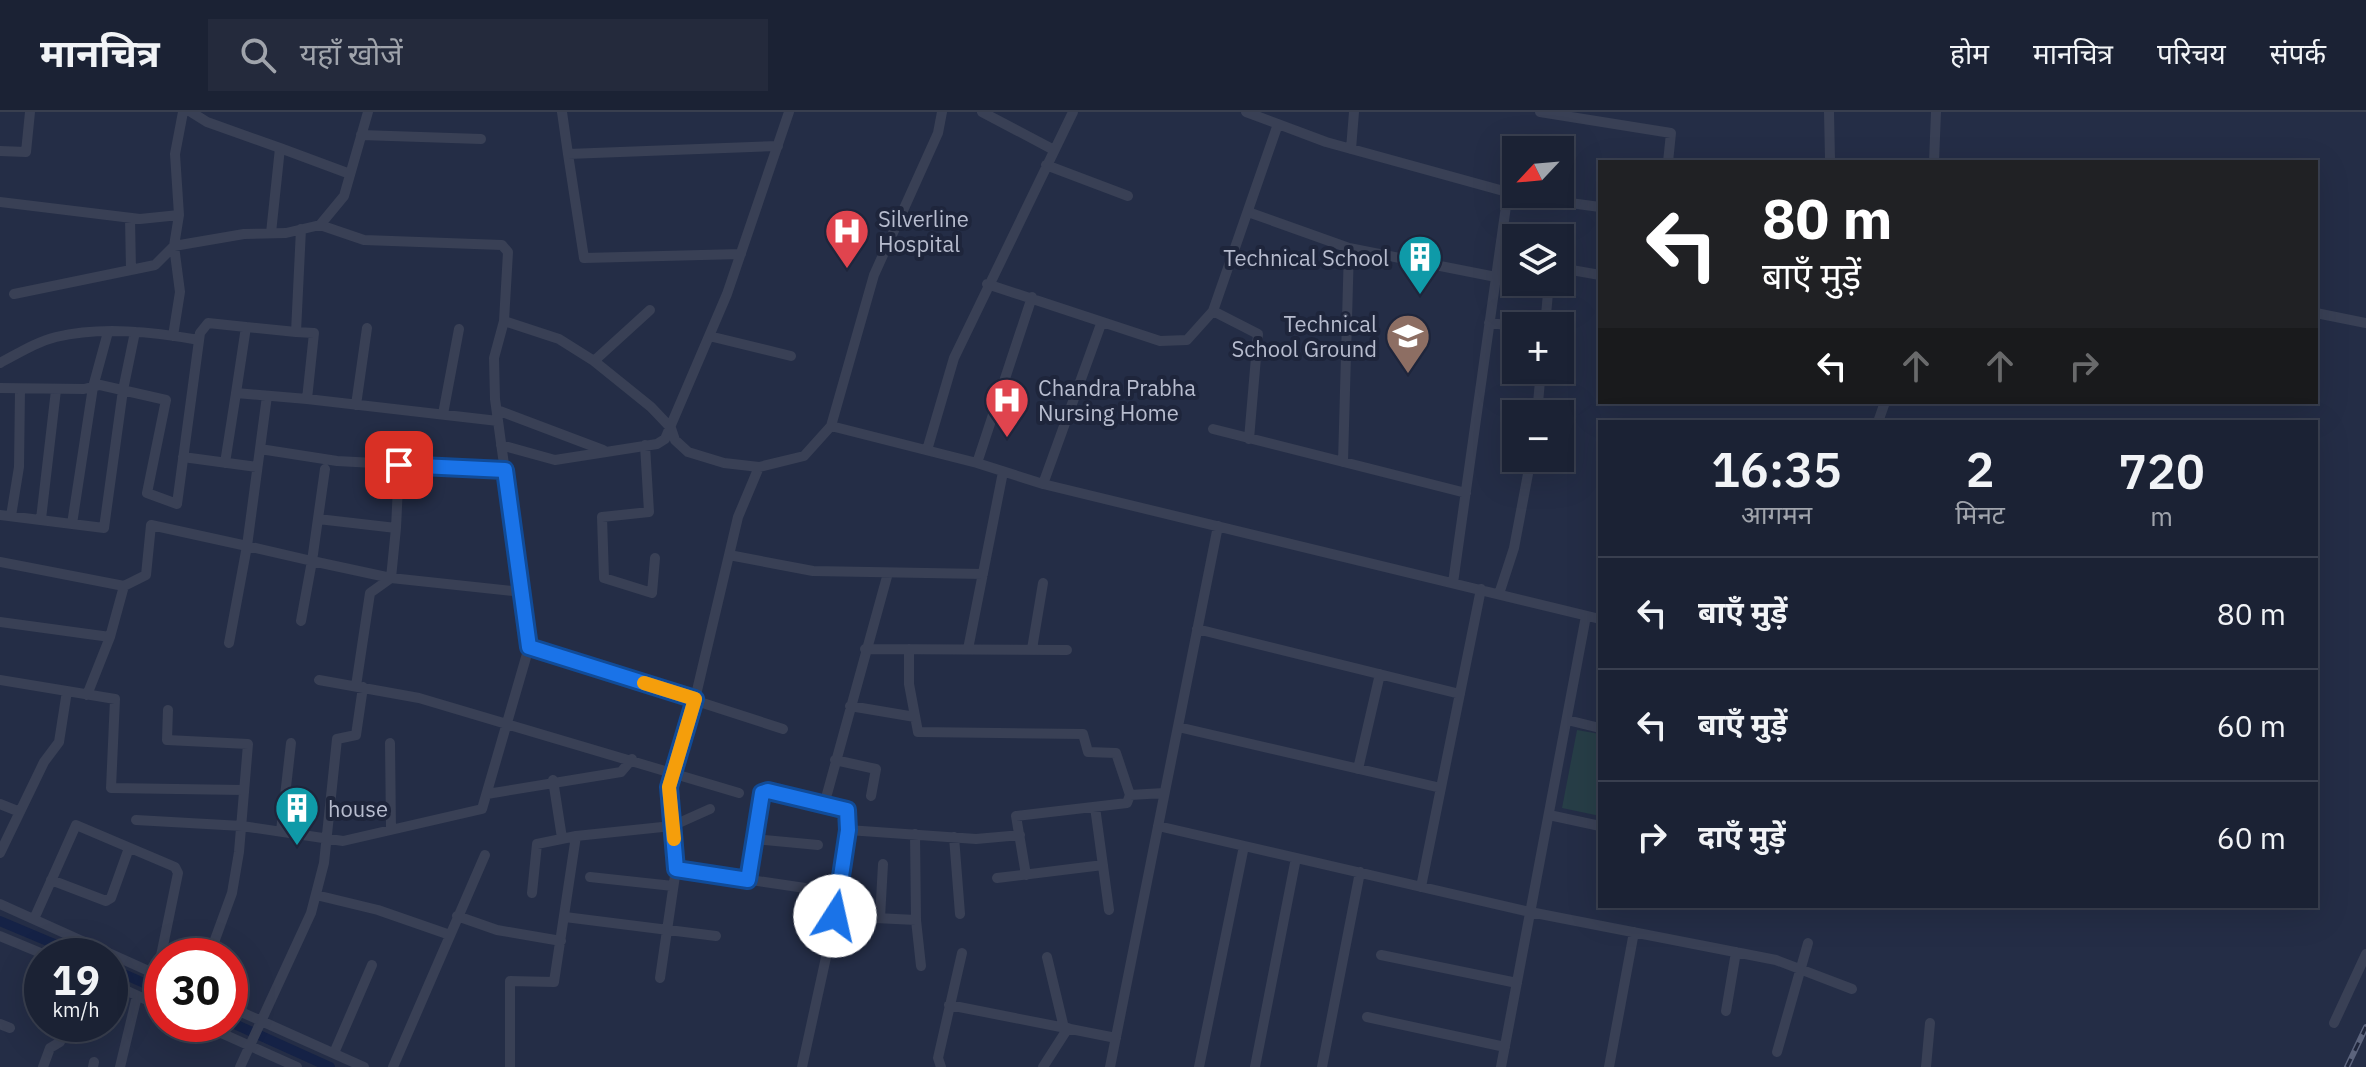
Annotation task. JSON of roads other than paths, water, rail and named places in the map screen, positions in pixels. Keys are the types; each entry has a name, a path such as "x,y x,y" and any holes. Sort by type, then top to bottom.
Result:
{"street":[{"path":"0,151 26,152 30,112"},
{"path":"173,336 180,292 174,246 179,215 175,154 183,112"},
{"path":"191,112 207,122 350,174"},
{"path":"320,225 344,196 368,112"},
{"path":"562,112 584,258 741,254"},
{"path":"501,445 555,460 662,441 671,428 741,254 789,112"},
{"path":"504,321 559,339 594,361 671,428 675,440 688,452 724,463 759,467 804,456 831,426 874,275 938,133 942,112"},
{"path":"982,112 1054,150"},
{"path":"927,450 954,358 987,284 1073,112"},
{"path":"1246,112 1351,149 1502,190"},
{"path":"1351,149 1354,112"},
{"path":"1540,112 1671,133 1668,160"},
{"path":"1829,112 1830,159"},
{"path":"1934,160 1936,112"},
{"path":"987,284 1160,341 1187,340 1213,311 1278,124"},
{"path":"361,135 481,139"},
{"path":"568,154 778,146"},
{"path":"271,233 280,148"},
{"path":"1046,165 1128,196"},
{"path":"0,202 130,218 179,215"},
{"path":"1574,203 1598,207"},
{"path":"1453,583 1506,208"},
{"path":"1248,212 1349,248 1496,277"},
{"path":"130,218 131,270"},
{"path":"14,294 155,265 174,246 320,225 364,240 502,245 508,252 504,321 494,358 497,415 529,647 482,809 343,841 242,826 136,820"},
{"path":"296,332 301,229"},
{"path":"1343,462 1349,248"},
{"path":"1574,270 1598,275"},
{"path":"977,463 1032,297"},
{"path":"594,361 650,310"},
{"path":"1213,311 1258,334 1249,439"},
{"path":"2318,313 2366,323"},
{"path":"0,388 56,390 93,387 166,400 147,493 177,504 199,340 208,323 314,333 307,399"},
{"path":"1489,323 1502,324"},
{"path":"1043,484 1101,324"},
{"path":"225,463 246,327"},
{"path":"356,405 367,328"},
{"path":"443,414 459,329"},
{"path":"72,524 93,387 108,332"},
{"path":"20,390 19,467 6,516 104,528 123,390 135,332"},
{"path":"0,363 29,346 58,337 135,332 199,340"},
{"path":"709,336 791,356"},
{"path":"41,519 56,390"},
{"path":"236,393 443,414 497,415 605,451"},
{"path":"229,643 247,546 267,396"},
{"path":"831,426 977,463 1043,484 1598,619"},
{"path":"1213,429 1466,493"},
{"path":"645,445 649,512 602,517 604,578 652,593 655,558"},
{"path":"260,449 399,465 505,470"},
{"path":"183,457 257,467"},
{"path":"240,1067 311,913 316,895 326,839 337,739 356,735 370,593 391,578 399,465"},
{"path":"660,978 676,869 669,787 695,699 738,517 759,467"},
{"path":"301,621 325,469"},
{"path":"968,649 1003,472"},
{"path":"1499,594 1514,548 1528,472"},
{"path":"318,519 396,528"},
{"path":"0,562 124,586 146,575 151,525 391,578 522,592"},
{"path":"1110,1067 1218,526"},
{"path":"729,555 813,571 983,574"},
{"path":"824,805 888,573"},
{"path":"1032,649 1043,583"},
{"path":"87,695 110,637 124,586"},
{"path":"1421,887 1481,589"},
{"path":"1501,1067 1586,616"},
{"path":"0,622 110,637"},
{"path":"1197,629 1460,694"},
{"path":"529,647 783,729"},
{"path":"865,649 1067,650"},
{"path":"909,649 909,684 918,732 1083,734 1088,752 1116,753 1130,795 1127,803 1016,816 1026,875"},
{"path":"1358,769 1380,674"},
{"path":"0,680 115,699 111,788 243,790"},
{"path":"319,680 419,698 739,793"},
{"path":"0,853 44,762 59,742 67,691"},
{"path":"850,706 915,717"},
{"path":"168,710 167,740 248,744 242,826 232,893 216,938"},
{"path":"1567,720 1598,728"},
{"path":"1178,727 1441,788"},
{"path":"281,831 291,743"},
{"path":"390,743 391,829"},
{"path":"487,794 553,780 621,772 632,759"},
{"path":"835,760 876,769 871,796"},
{"path":"553,780 562,838"},
{"path":"748,880 762,793 847,810 848,830 835,916 802,1067"},
{"path":"1130,795 1164,793"},
{"path":"0,804 20,812"},
{"path":"1095,807 1109,910"},
{"path":"532,893 537,844 576,836 672,826 710,809"},
{"path":"1549,815 1598,826"},
{"path":"34,919 76,825 177,870 166,938"},
{"path":"1158,826 1530,912 1736,952 1800,969 1852,989"},
{"path":"848,830 954,837 1020,835"},
{"path":"915,834 916,920 921,966"},
{"path":"510,1067 510,981 554,982 576,836"},
{"path":"954,837 960,914"},
{"path":"755,839 818,845"},
{"path":"1199,1067 1244,846"},
{"path":"51,880 106,901 111,898 129,848"},
{"path":"393,1067 485,855"},
{"path":"1255,1067 1296,858"},
{"path":"880,918 883,864"},
{"path":"997,878 1103,865"},
{"path":"676,869 805,888"},
{"path":"1322,1067 1360,872"},
{"path":"590,877 673,886"},
{"path":"316,895 378,910 450,935"},
{"path":"0,904 144,969"},
{"path":"457,916 497,930 561,941"},
{"path":"835,916 916,920"},
{"path":"565,917 716,936"},
{"path":"1609,1067 1634,932"},
{"path":"1,940 24,948"},
{"path":"1777,1052 1808,943"},
{"path":"1726,1011 1736,952"},
{"path":"941,1067 938,1058 962,953"},
{"path":"2334,1023 2366,954"},
{"path":"1381,955 1517,983"},
{"path":"1043,1067 1066,1028 1047,957"},
{"path":"334,1053 372,965"},
{"path":"128,992 144,999"},
{"path":"120,1067 137,996"},
{"path":"949,1005 1116,1038"},
{"path":"248,1016 364,1067"},
{"path":"1367,1017 1505,1047"},
{"path":"1926,1067 1930,1023"},
{"path":"43,1067 50,1048 60,1042"},
{"path":"250,1043 297,1067"}],"waterway":[{"path":"0,921 40,938"},
{"path":"128,976 144,983"},
{"path":"248,1030 330,1067"}],"railway":[{"path":"2347,1067 2366,1027"}],"place":[{"name":"Silverline Hospital","path":"847,270"},
{"name":"Technical School","path":"1420,296"},
{"name":"Technical School Ground","path":"1408,375"},
{"name":"Chandra Prabha Nursing Home","path":"1007,439"},
{"name":"house","path":"297,847"}]}
